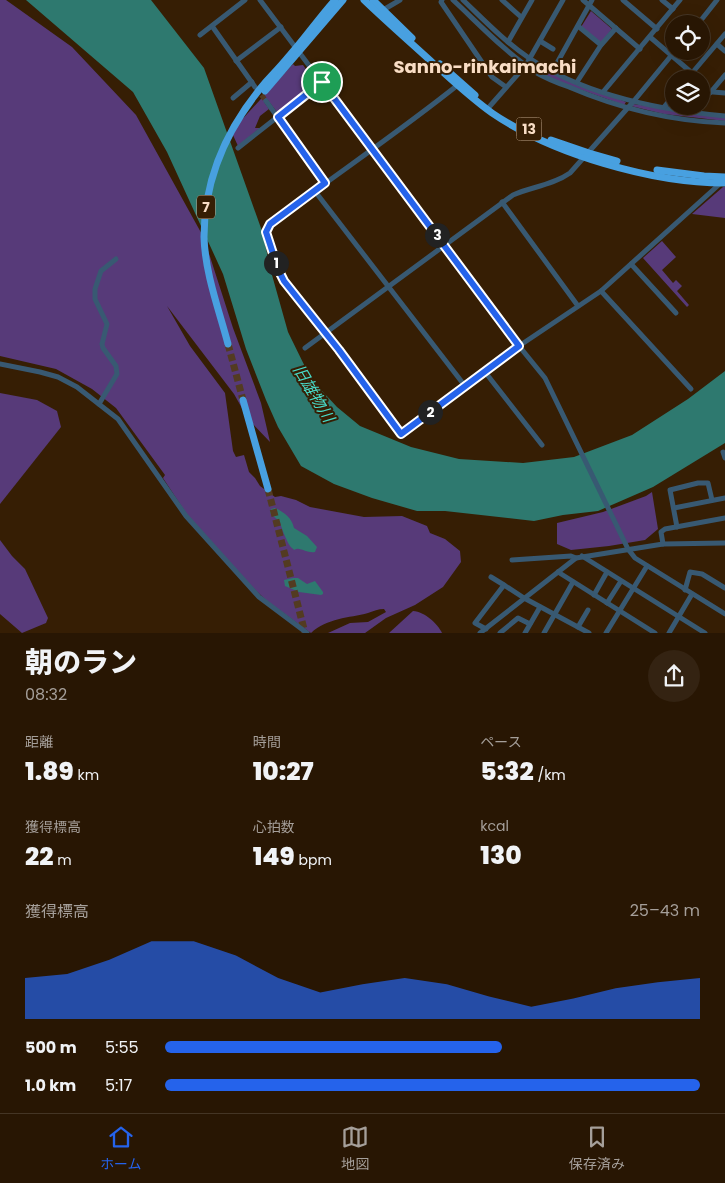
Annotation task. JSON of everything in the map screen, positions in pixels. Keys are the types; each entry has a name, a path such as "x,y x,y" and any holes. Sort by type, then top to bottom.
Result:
{"highway":[{"name":"7","path":"298,50 335,0"},
{"name":"7","path":"228,344 214,292 205,245 205,213 214,170 222,146 235,123 343,0"},
{"name":"13","path":"364,0 492,113 518,129 548,144 654,175 724,180"},
{"name":"13","path":"373,0 459,84 490,106 537,134 587,155"},
{"path":"243,400 268,489"}],"street":[{"path":"200,35 245,0"},
{"path":"260,0 545,378 628,549 637,561 725,614"},
{"path":"383,10 400,0"},
{"path":"442,0 441,2 492,77 506,87"},
{"path":"453,0 506,50 526,65 552,80 577,91 628,108 697,122 725,123"},
{"path":"463,0 508,42 552,72 633,102 725,116"},
{"path":"502,0 521,18"},
{"path":"508,42 532,0"},
{"path":"490,106 526,65 563,0"},
{"path":"583,0 640,49"},
{"path":"552,72 592,0"},
{"path":"624,0 657,29"},
{"path":"662,0 673,9"},
{"path":"604,92 680,0"},
{"path":"705,15 717,0"},
{"path":"212,26 254,85 232,98"},
{"path":"578,26 601,45"},
{"path":"236,61 281,27"},
{"path":"576,82 601,45 616,28"},
{"path":"695,70 725,34"},
{"path":"650,37 665,48"},
{"path":"540,41 552,49"},
{"path":"717,44 725,51"},
{"path":"305,348 502,202 522,191 565,177 587,155 668,60"},
{"path":"679,60 689,70"},
{"path":"710,92 725,75"},
{"path":"238,148 322,82"},
{"path":"459,84 373,150 314,190 270,224 266,232 282,278 401,434 519,346 601,291 724,180"},
{"path":"710,92 725,94"},
{"path":"266,101 325,183"},
{"path":"314,190 465,386"},
{"path":"502,202 578,306"},
{"path":"99,404 118,374 116,366 103,348 102,344 107,324 95,299 94,289 101,271 116,259"},
{"path":"631,264 676,313"},
{"path":"601,291 691,389"},
{"path":"0,364 58,377 77,387 118,419 186,516 259,597 307,633"},
{"path":"485,372 542,445"},
{"path":"723,452 725,458"},
{"path":"677,527 670,490 698,483 708,483 712,500"},
{"path":"674,508 725,498"},
{"path":"663,544 661,532 725,518"},
{"path":"480,633 576,558 663,544 725,543"},
{"path":"512,560 571,556 576,558"},
{"path":"582,556 705,633"},
{"path":"606,633 647,566"},
{"path":"558,572 655,633"},
{"path":"594,595 607,572"},
{"path":"685,590 690,572 702,574 725,588"},
{"path":"491,577 524,598 589,633"},
{"path":"607,603 621,581"},
{"path":"544,633 573,582"},
{"path":"486,629 475,623 504,585"},
{"path":"669,633 692,594"},
{"path":"525,633 540,607"},
{"path":"578,627 588,610"},
{"path":"500,633 518,618 530,624"}],"shaded area":[{"path":"0,0 6,0 72,47 136,115 204,238 233,328 261,403 270,442 248,419 234,394 167,306 190,346 225,393 233,451 236,457 244,455 249,472 260,486 275,497 281,496 296,500 310,507 364,517 402,516 427,526 430,533 445,539 460,551 461,562 443,587 415,605 386,618 365,633 328,633 350,623 368,622 386,612 384,609 331,621 311,633 267,601 249,584 188,516 163,478 165,475 116,408 92,389 56,369 0,356"},
{"path":"591,11 612,29 601,43 581,27"},
{"path":"531,62 626,102 624,105 556,81 530,67"},
{"path":"293,64 295,66 303,65 316,83 277,112 267,99 264,102 269,109 260,116 255,128 260,128 238,146 232,133 237,125"},
{"path":"633,104 665,108 665,114 664,114 631,106"},
{"path":"710,114 725,116 725,121 673,115"},
{"path":"725,187 725,218 692,214"},
{"path":"662,241 676,257 662,270 673,283 676,280 682,286 677,291 689,305 687,307 643,258"},
{"path":"0,393 37,400 57,411 61,427 0,504"},
{"path":"652,492 658,529 645,540 571,550 557,544 557,523 603,512"},
{"path":"0,540 25,569 48,618 46,623 22,633 0,614"},
{"path":"413,611 422,613 430,619 442,633 389,633"}],"water":[{"name":"旧雄物川","path":"26,0 151,0 204,68 262,231 288,332 311,379 337,407 360,426 411,447 459,459 523,463 574,457 632,435 688,399 725,371 725,443 653,487 598,511 534,521 445,511 417,511 372,498 334,484 301,466 278,427 266,400 246,349 223,274 167,152 133,92"},
{"path":"275,508 287,516 294,528 307,536 317,547 315,552 294,550 290,546 280,522 270,513 271,509"},
{"path":"298,578 307,584 315,581 323,594 299,592 285,586 284,580"}],"tunnel":[{"path":"257,89 266,101"},
{"path":"228,344 243,400"},
{"path":"268,489 305,633"}],"district":[{"name":"Sanno-rinkaimachi","path":"485,67"}],"route":[{"path":"322,82 519,346 401,434 339,350 284,281 266,232 270,224 325,183 278,117 322,82"}]}
